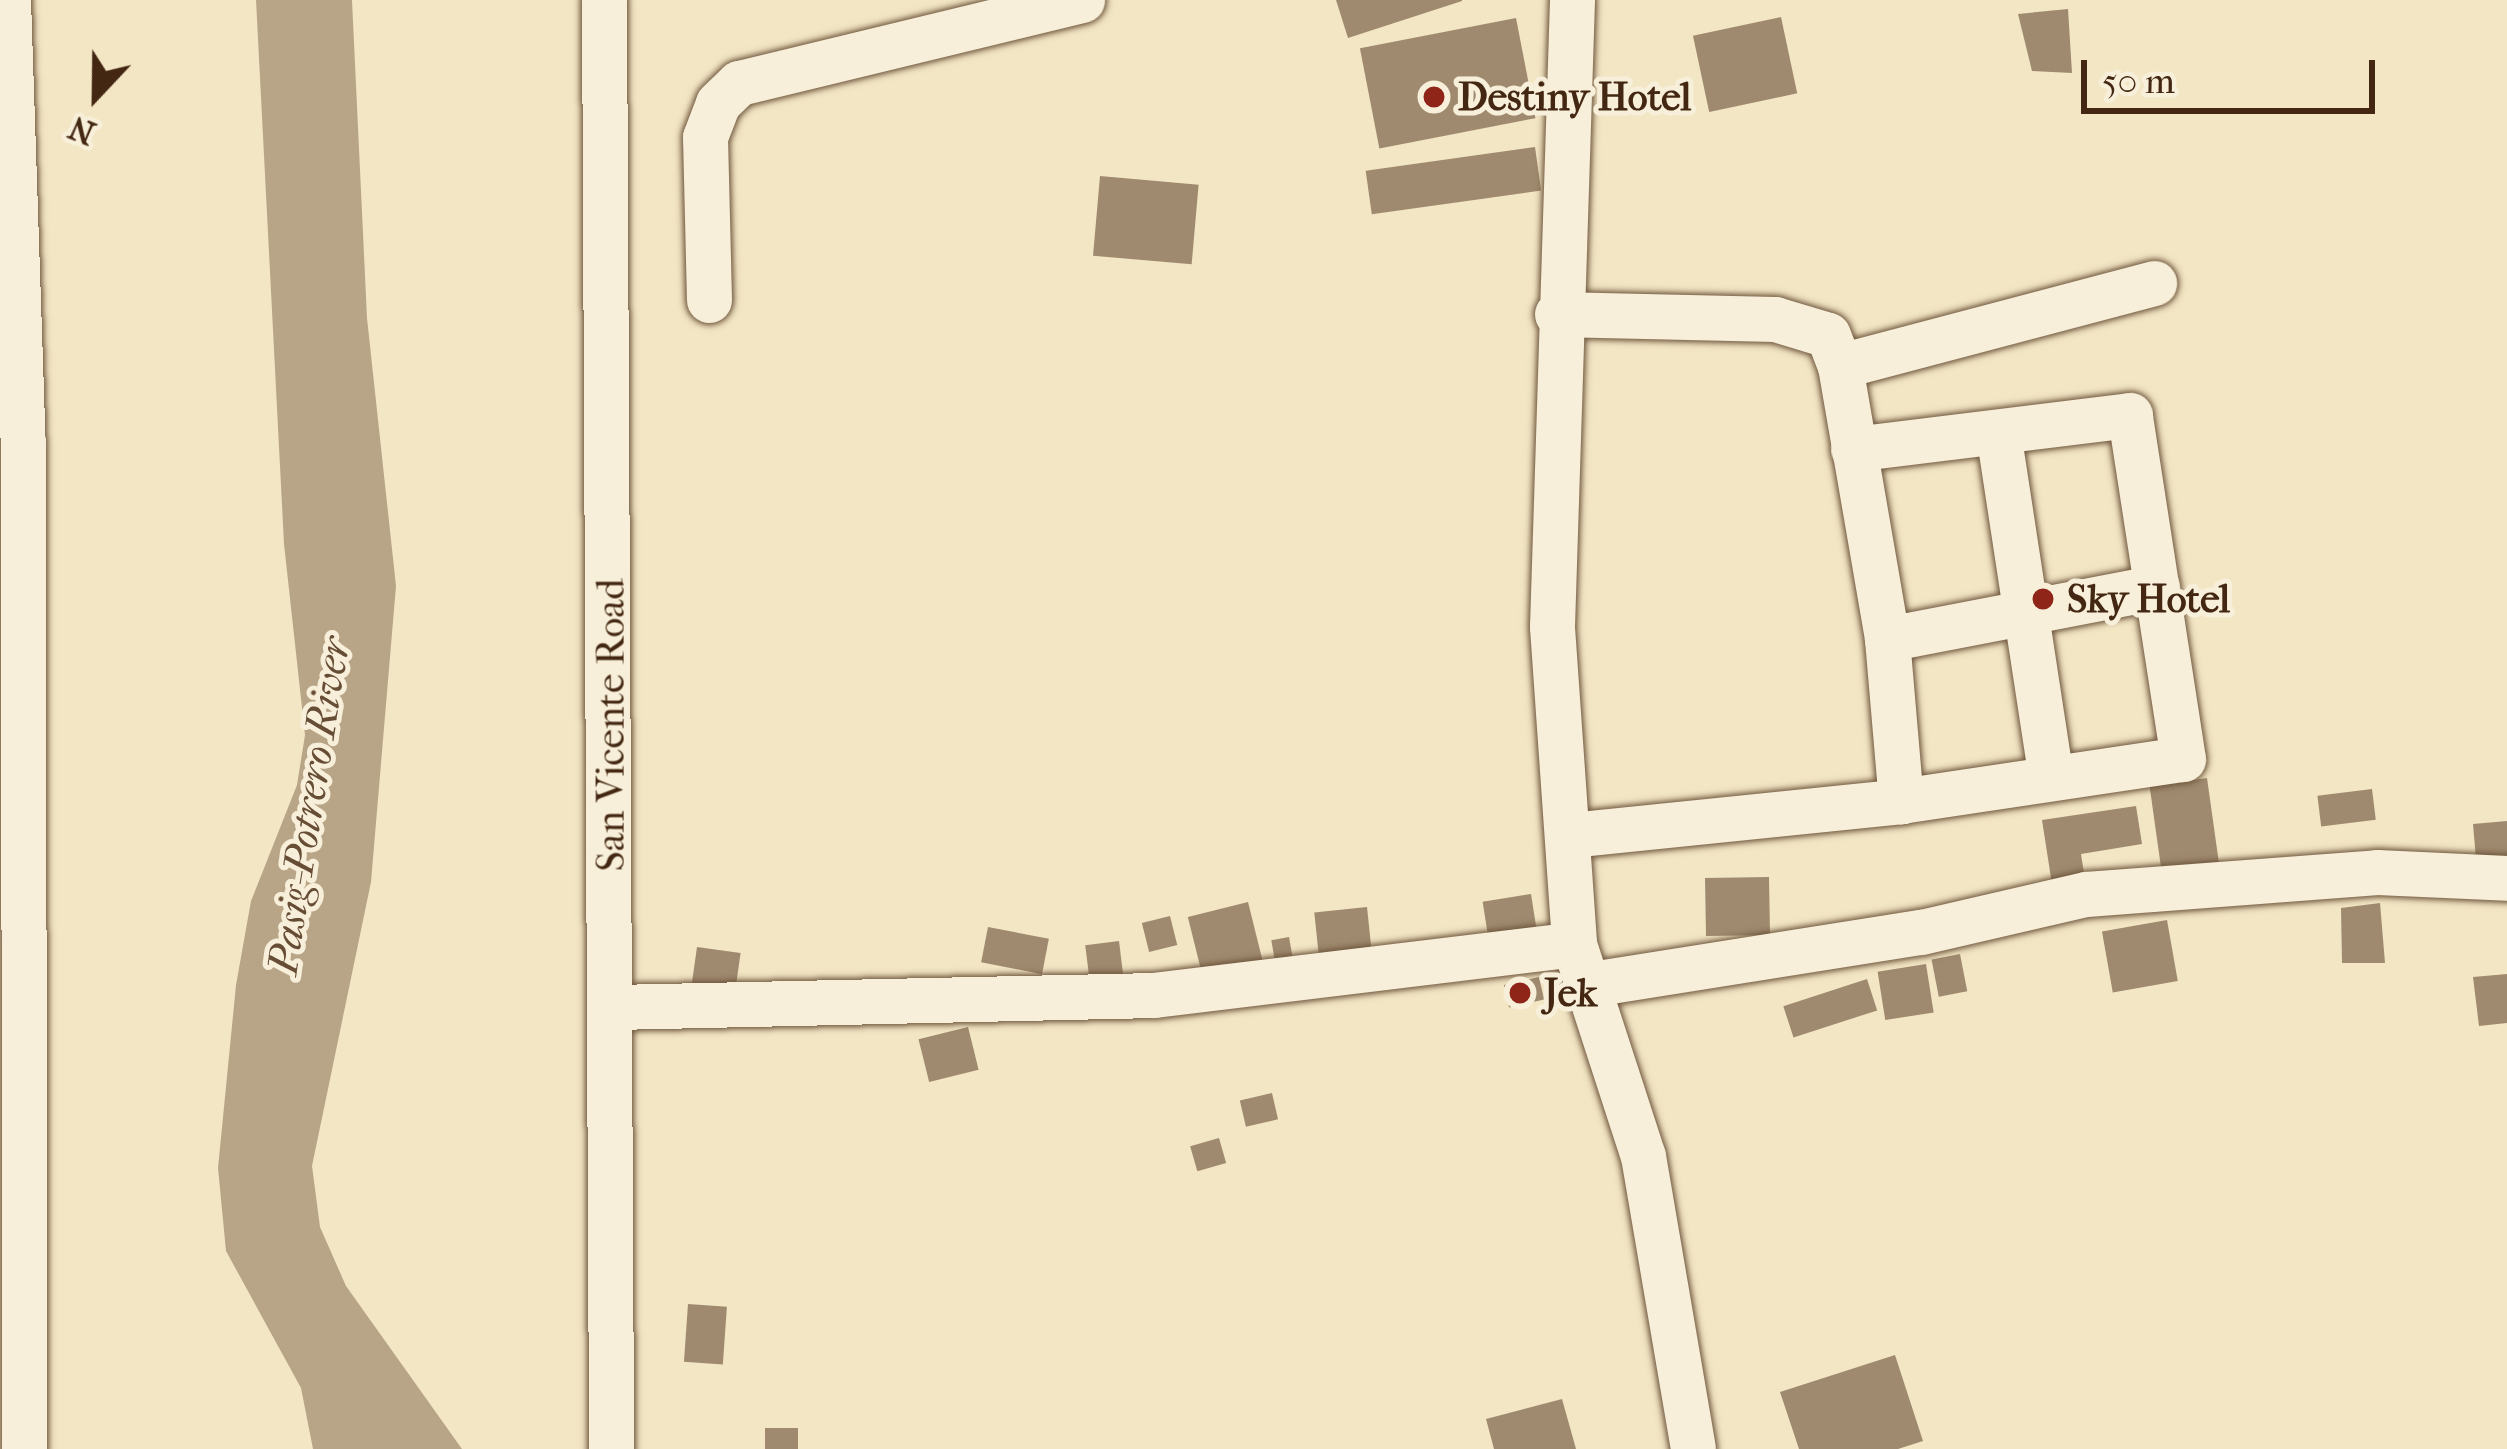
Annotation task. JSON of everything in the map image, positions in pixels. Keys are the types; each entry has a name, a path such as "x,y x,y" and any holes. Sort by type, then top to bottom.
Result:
{"street":[{"path":"8,0 23,441 11,922 24,1449"},
{"name":"San Vicente Road","path":"604,0 614,1007 611,1449"},
{"path":"709,300 705,137 718,103 739,83 1082,0"},
{"path":"1572,0 1556,314 1552,627 1569,835 1580,964 1643,1156 1693,1449"},
{"path":"1840,366 2154,283"},
{"path":"1556,314 1774,319 1828,334 1840,366 1887,639 1901,800"},
{"path":"1569,835 1901,800 2183,759 2130,415 1853,449"},
{"path":"1998,432 2050,777"},
{"path":"1887,639 2157,587"},
{"path":"614,1007 1154,995 1580,964 1922,932 2086,894 2377,872 2507,878"}],"water":[{"name":"Pasig-Potrero River","path":"256,0 352,0 367,318 396,586 371,882 312,1166 320,1227 346,1286 462,1449 313,1449 301,1388 226,1251 218,1168 236,985 251,901 297,785 305,735 284,544"}],"building":[{"path":"1336,0 1462,0 1462,1 1348,38"},
{"path":"2068,9 2072,73 2032,71 2018,14"},
{"path":"1781,17 1797,93 1709,112 1693,36"},
{"path":"1516,18 1535,118 1379,148 1360,48"},
{"path":"1535,147 1541,191 1372,214 1366,171"},
{"path":"1100,176 1199,185 1192,264 1093,256"},
{"path":"2207,778 2221,879 2164,887 2150,786"},
{"path":"2372,789 2376,820 2321,826 2317,796"},
{"path":"2136,806 2142,844 2081,854 2086,886 2053,891 2042,820"},
{"path":"2507,821 2507,870 2477,871 2473,824"},
{"path":"1769,877 1770,935 1706,936 1705,878"},
{"path":"1531,894 1538,937 1489,945 1483,902"},
{"path":"1248,902 1265,970 1205,985 1188,917"},
{"path":"2380,903 2385,963 2342,963 2341,908"},
{"path":"1367,907 1372,956 1319,961 1314,913"},
{"path":"1170,916 1177,945 1149,952 1142,923"},
{"path":"2167,920 2178,981 2113,993 2102,931"},
{"path":"988,927 1049,939 1042,974 981,962"},
{"path":"1289,937 1295,970 1277,974 1271,940"},
{"path":"1119,941 1125,987 1091,991 1085,945"},
{"path":"697,947 741,953 735,993 691,987"},
{"path":"1960,954 1967,991 1939,997 1932,960"},
{"path":"1926,964 1934,1012 1885,1020 1878,972"},
{"path":"2507,974 2507,1023 2479,1026 2473,977"},
{"path":"1539,977 1544,999 1509,1008 1504,985"},
{"path":"1867,979 1877,1010 1794,1038 1783,1006"},
{"path":"968,1027 979,1070 929,1082 919,1039"},
{"path":"1272,1093 1278,1119 1246,1127 1240,1100"},
{"path":"1219,1138 1226,1163 1197,1171 1190,1146"},
{"path":"688,1304 727,1307 723,1365 684,1362"},
{"path":"1895,1355 1923,1441 1898,1449 1799,1449 1780,1392"},
{"path":"1562,1399 1576,1449 1494,1449 1486,1419"},
{"path":"765,1428 798,1428 798,1449 765,1449"}],"place":[{"name":"Destiny Hotel","path":"1434,97"},
{"name":"Sky Hotel","path":"2043,599"},
{"name":"Jek","path":"1520,993"}]}
